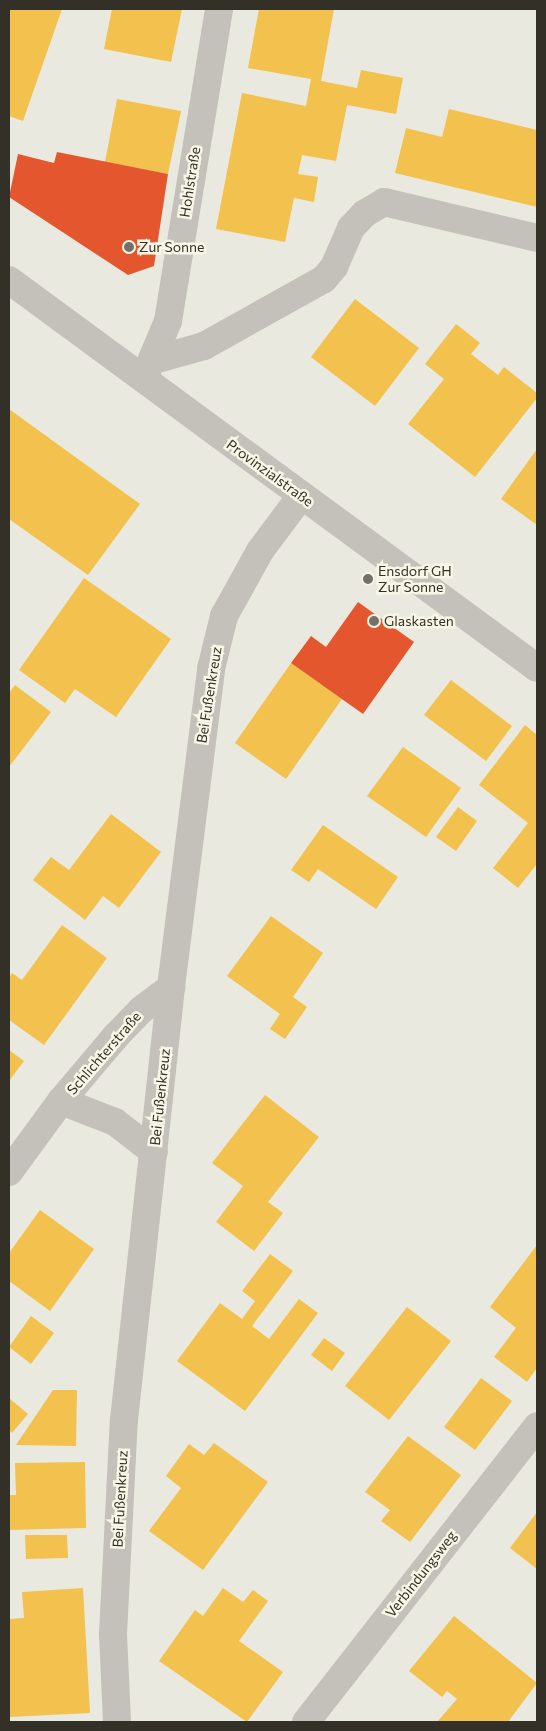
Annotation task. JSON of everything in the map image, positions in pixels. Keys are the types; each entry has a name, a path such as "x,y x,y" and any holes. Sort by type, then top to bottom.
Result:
{"street":[{"name":"Hohlstraße","path":"148,370 168,321 219,9"},
{"path":"148,370 204,346 324,279 334,267 351,228 364,214 384,202 537,238"},
{"name":"Provinzialstraße","path":"9,280 148,370 302,496 536,664"},
{"name":"Bei Fußenkreuz","path":"117,1722 113,1634 124,1420 171,987 211,668 224,616 260,551 302,496"},
{"name":"Schlichterstraße","path":"9,1172 61,1101 141,1010 171,987"},
{"name":"Schlichterstraße","path":"61,1101 115,1122 154,1152"},
{"name":"Verbindungsweg","path":"306,1722 537,1426"}],"building: Wohnen":[{"path":"9,9 62,9 23,121 9,116"},
{"path":"112,9 182,9 171,62 104,49"},
{"path":"259,9 334,9 321,81 357,88 361,70 403,78 396,114 347,105 336,161 302,155 298,174 318,177 314,202 294,198 285,242 216,229 242,93 306,106 311,79 248,68"},
{"path":"117,99 181,111 168,174 105,162"},
{"path":"449,109 537,130 537,207 395,173 406,128 442,137"},
{"path":"355,299 419,348 375,406 311,357"},
{"path":"456,324 480,343 471,354 498,375 504,367 537,393 537,398 475,477 408,424 444,379 425,364"},
{"path":"9,409 140,504 88,575 9,519"},
{"path":"537,449 537,525 501,499"},
{"path":"84,578 171,639 116,717 75,689 65,703 19,670"},
{"path":"291,663 342,699 286,779 235,743"},
{"path":"451,680 512,726 486,761 424,715"},
{"path":"15,685 51,712 9,767 9,693"},
{"path":"525,725 537,735 537,864 518,888 493,868 528,823 479,785"},
{"path":"403,747 461,788 426,837 367,796"},
{"path":"458,807 477,821 456,851 436,837"},
{"path":"111,814 161,852 119,908 103,896 85,920 33,880 51,857 69,870"},
{"path":"323,825 398,877 376,909 318,869 309,882 291,870"},
{"path":"271,916 323,953 293,997 307,1007 285,1039 270,1029 280,1014 227,976"},
{"path":"62,925 107,958 44,1045 9,1020 9,977 12,973 22,980"},
{"path":"9,1050 24,1061 9,1081"},
{"path":"265,1095 319,1137 268,1202 283,1213 254,1251 216,1222 243,1186 212,1163"},
{"path":"40,1210 94,1249 50,1311 9,1281 9,1253"},
{"path":"537,1245 537,1368 527,1382 494,1357 516,1328 490,1307"},
{"path":"270,1254 293,1271 252,1326 269,1339 299,1299 318,1313 245,1411 177,1361 220,1303 242,1319 255,1301 242,1291"},
{"path":"407,1307 451,1341 389,1420 345,1386"},
{"path":"31,1316 54,1333 31,1364 9,1347"},
{"path":"324,1338 345,1353 332,1371 311,1355"},
{"path":"481,1378 512,1401 475,1450 444,1427"},
{"path":"53,1390 77,1390 76,1446 16,1445"},
{"path":"9,1398 28,1414 12,1433 9,1430"},
{"path":"408,1436 461,1475 410,1542 381,1521 390,1510 365,1492"},
{"path":"214,1443 268,1482 203,1570 149,1531 181,1488 166,1476 189,1444 204,1455"},
{"path":"85,1462 86,1528 9,1530 9,1495 16,1495 15,1463"},
{"path":"537,1512 537,1569 510,1548"},
{"path":"25,1535 67,1535 68,1558 26,1559"},
{"path":"83,1588 90,1713 9,1717 9,1619 24,1618 22,1592"},
{"path":"223,1588 243,1602 253,1590 268,1601 239,1641 283,1672 247,1722 159,1661 195,1610 203,1616"},
{"path":"454,1616 537,1683 508,1722 437,1722 457,1699 447,1691 442,1697 409,1671"}],"building: Handel":[{"path":"57,152 168,174 154,266 128,275 9,197 18,154 54,163"},
{"path":"358,602 414,642 363,714 291,663 311,636 326,647"}],"place":[{"name":"Zur Sonne","path":"129,247"},
{"name":"Ensdorf GH Zur Sonne","path":"368,579"},
{"name":"Glaskasten","path":"374,621"}]}
